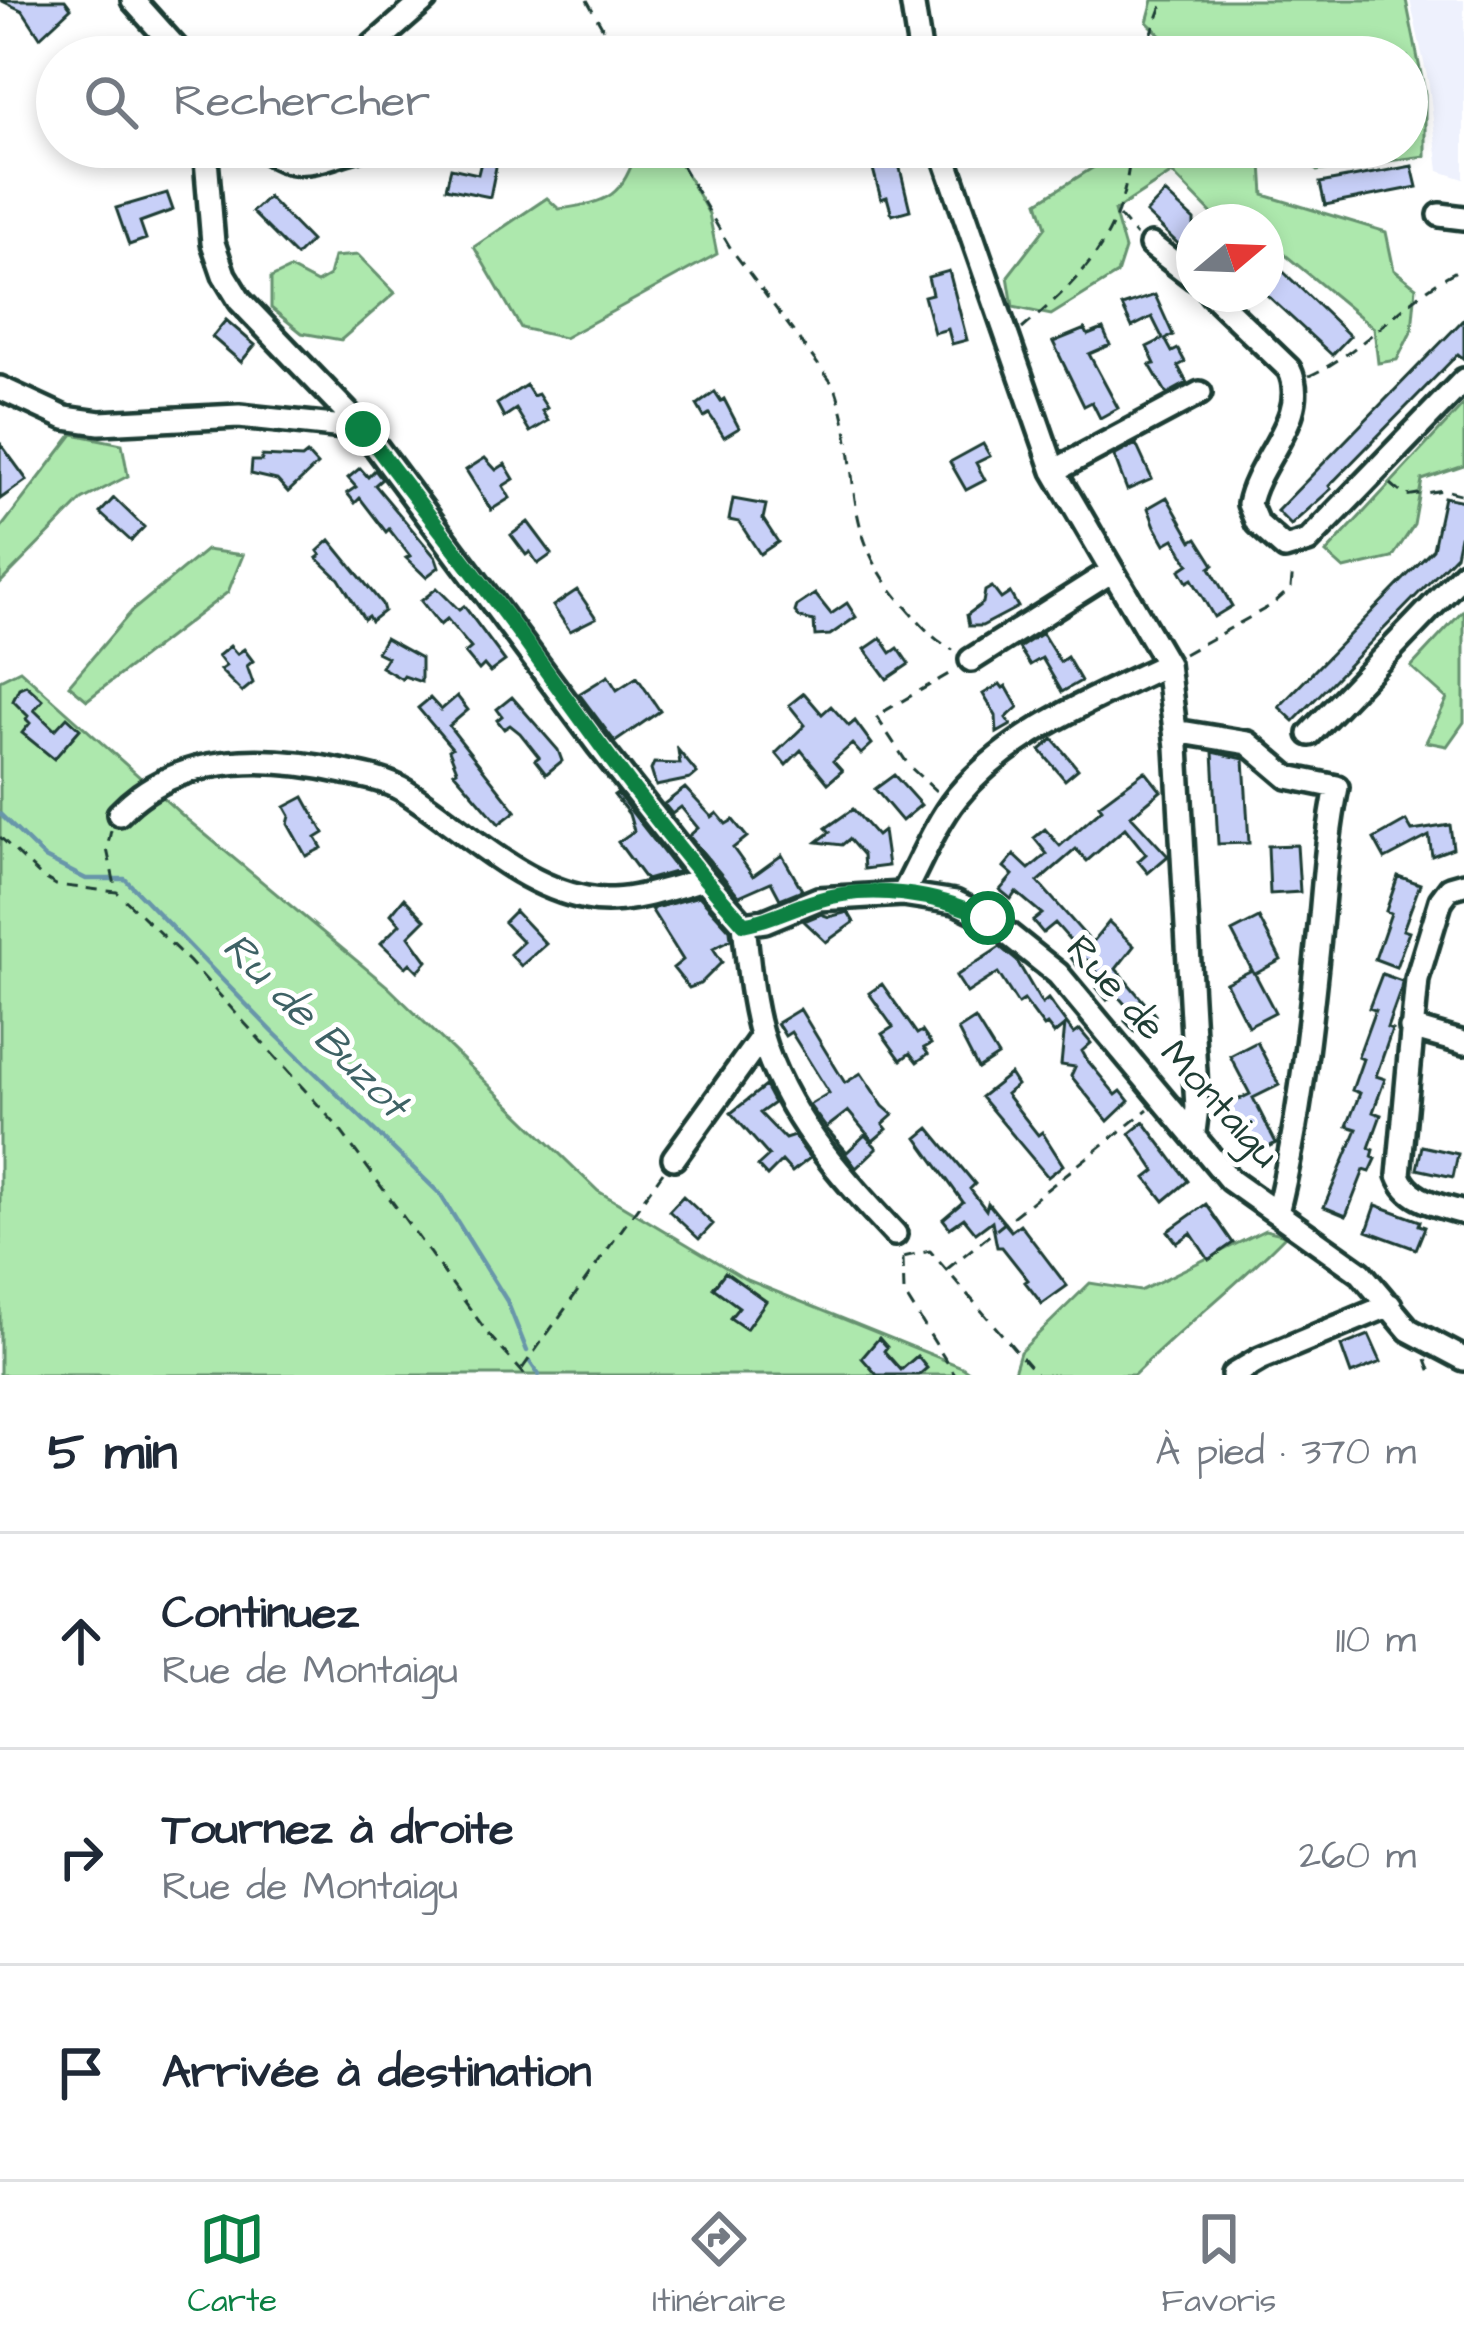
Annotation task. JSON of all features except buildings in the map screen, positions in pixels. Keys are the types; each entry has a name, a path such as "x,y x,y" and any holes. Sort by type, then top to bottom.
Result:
{"street":[{"path":"133,0 165,36"},
{"path":"384,36 425,0"},
{"path":"912,0 918,36"},
{"path":"207,168 213,243 240,302 363,429 704,879 744,924 762,1036 802,1126 833,1168 895,1234"},
{"path":"948,168 1054,471 1167,664 1197,1108 1194,1132"},
{"path":"1440,214 1464,218"},
{"path":"1151,244 1176,264"},
{"path":"1230,312 1289,369 1295,382 1295,403 1249,505 1251,515 1278,545 1296,547 1308,541 1464,380"},
{"path":"0,388 65,418 100,423 239,416 363,429"},
{"path":"1054,471 1200,393"},
{"path":"971,661 1112,571"},
{"path":"1310,734 1464,573"},
{"path":"903,894 954,800 979,773 1048,723 1167,664"},
{"path":"1175,731 1248,743 1288,777 1337,787 1324,848 1322,914 1291,1166 1277,1213"},
{"path":"119,814 158,782 192,770 239,760 316,766 400,788 477,843 558,891 592,900 625,898 704,879"},
{"path":"1464,884 1450,888 1441,900 1417,979 1400,1175 1405,1189 1422,1200 1464,1213"},
{"name":"Rue de Montaigu","path":"744,924 765,921 818,899 903,894 955,902 988,918 1058,974 1230,1180 1361,1273 1409,1330 1464,1359"},
{"path":"1411,1028 1464,1043"},
{"path":"674,1158 762,1036"},
{"path":"1233,1375 1260,1359 1390,1305"}],"path":[{"path":"587,0 607,36"},
{"path":"1151,36 1164,0"},
{"path":"683,168 731,250 835,387 842,407 856,517 874,565 936,641 971,661"},
{"path":"1007,343 1078,280 1118,214 1127,168"},
{"path":"1118,214 1151,244"},
{"path":"1295,382 1332,365 1385,321 1464,267"},
{"path":"1376,470 1405,496 1444,490 1464,495"},
{"path":"1167,664 1272,605 1291,588 1296,547"},
{"path":"954,800 923,781 875,716 971,661"},
{"path":"119,814 106,849 117,892 189,961 338,1127 477,1318 523,1373 550,1325 674,1158"},
{"path":"0,837 56,885 117,892"},
{"path":"946,1269 1163,1097"},
{"path":"895,1234 903,1258 904,1293 955,1375"},
{"path":"903,1258 931,1251 1037,1375"}],"shaded area":[{"path":"1410,0 1464,0 1464,179 1439,171 1428,81 1428,36 1418,36"}],"green space":[{"path":"1153,0 1406,0 1413,36 1162,36 1147,22"},
{"path":"630,168 683,168 709,214 717,254 564,338 521,328 474,247 547,198 559,209 591,203 612,194"},
{"path":"1092,168 1262,168 1264,195 1386,232 1394,270 1416,287 1412,330 1397,360 1378,363 1374,328 1284,254 1284,204 1202,204 1172,173 1114,211 1125,249 1117,274 1051,315 1013,307 1008,276 1046,227 1038,202"},
{"path":"358,255 395,293 341,340 302,333 271,308 271,278 290,269 317,283 329,276 334,257"},
{"path":"1464,404 1464,466 1422,480 1414,525 1392,558 1344,569 1326,553"},
{"path":"73,434 122,444 128,476 82,500 0,583 0,529"},
{"path":"206,550 243,555 228,592 87,700 69,685 132,611"},
{"path":"1464,610 1464,722 1447,746 1426,742 1447,699 1411,667"},
{"path":"20,670 189,821 386,985 598,1191 745,1279 973,1375 0,1375 0,680"},
{"path":"1265,1230 1286,1235 1134,1375 1013,1375 1020,1352 1090,1283 1140,1291"}],"waterway":[{"name":"Ru de Buzot","path":"0,814 45,858 86,879 125,879 440,1194 507,1301 527,1351"},
{"name":"Ru de Buzot","path":"530,1362 539,1375"}],"route":[{"path":"363,429 599,746 744,924 765,921 818,899 854,895 903,894 955,902 988,918"}]}
